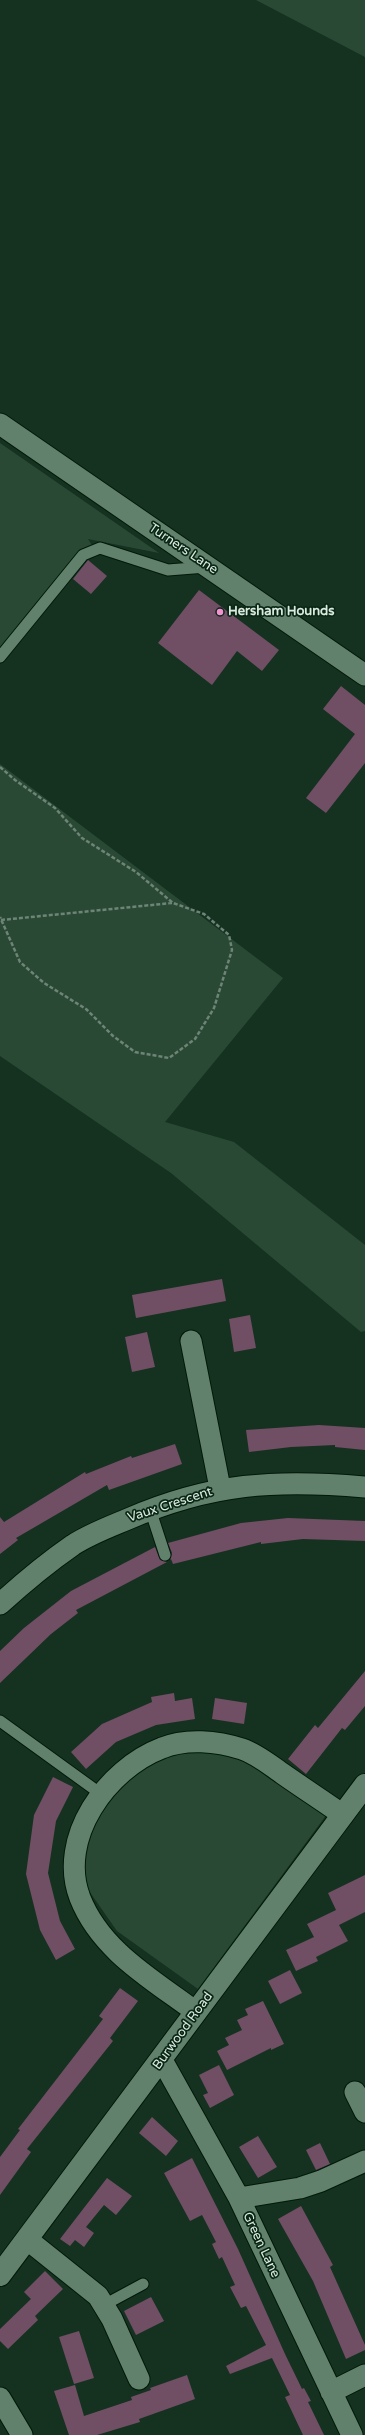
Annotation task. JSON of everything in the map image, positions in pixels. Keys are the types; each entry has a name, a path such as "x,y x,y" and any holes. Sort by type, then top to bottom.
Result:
{"street":[{"name":"Turners Lane","path":"0,424 365,675"},
{"path":"191,1341 220,1488"},
{"name":"Vaux Crescent","path":"0,1604 35,1574 74,1545 104,1529 150,1509 220,1488 306,1482 365,1488"},
{"path":"196,2012 118,1954 98,1932 80,1897 74,1865 79,1834 100,1794 118,1775 139,1760 162,1747 184,1743 205,1742 243,1749 260,1758 343,1815"},
{"name":"Burwood Road","path":"0,2275 28,2240 365,1785"},
{"name":"Green Lane","path":"162,2060 239,2198 352,2435"},
{"path":"355,2092 365,2112"},
{"path":"239,2198 300,2188 321,2181 365,2161"},
{"path":"28,2240 98,2296 104,2305 139,2379"},
{"path":"331,2392 365,2375"},
{"path":"0,2398 22,2435"}],"lane":[{"path":"0,657 83,555 100,548 168,570 209,567"},
{"path":"150,1509 165,1555"},
{"path":"0,1721 100,1794"},
{"path":"104,2305 143,2284"}],"path":[{"path":"0,768 14,780 55,808 82,838 136,872 173,903 204,914 229,935 232,950 214,1008 195,1039 169,1058 135,1052 113,1036 86,1009 44,983 20,962 1,919 173,903"}],"green space":[{"path":"256,0 365,0 365,57"},
{"path":"0,443 159,553 88,539 95,550 0,660"},
{"path":"0,764 283,978 165,1122 234,1142 365,1245 365,1331 361,1332 171,1173 0,1056"},
{"path":"191,1749 244,1756 327,1814 198,1989 117,1931 87,1888 81,1846 110,1791 146,1763"}],"building":[{"path":"88,560 107,576 91,594 73,579"},
{"path":"199,590 279,650 262,671 237,651 212,685 158,643"},
{"path":"341,686 365,705 365,763 326,813 306,798 355,734 323,709"},
{"path":"222,1279 226,1301 136,1318 132,1295"},
{"path":"250,1315 256,1348 234,1352 229,1319"},
{"path":"147,1332 155,1367 132,1372 125,1337"},
{"path":"319,1425 365,1428 365,1450 335,1447 335,1445 291,1447 249,1452 246,1430"},
{"path":"175,1444 182,1464 109,1490 107,1485 16,1538 18,1540 0,1554 0,1517 4,1522 85,1472 86,1474 131,1456 132,1458"},
{"path":"288,1518 365,1521 365,1541 303,1539 261,1544 261,1542 173,1564 171,1559 170,1560 172,1553 168,1543 241,1523"},
{"path":"155,1547 160,1560 167,1562 76,1610 78,1613 51,1634 0,1683 0,1651 24,1628 71,1591"},
{"path":"365,1671 365,1706 345,1730 342,1728 306,1774 288,1759 315,1725 318,1728"},
{"path":"174,1693 175,1701 192,1698 195,1719 156,1725 116,1742 86,1769 71,1752 102,1724 152,1702 151,1697"},
{"path":"215,1698 247,1703 244,1724 212,1719"},
{"path":"53,1777 73,1787 56,1821 48,1873 60,1921 75,1949 56,1960 40,1930 26,1874 34,1815"},
{"path":"365,1875 365,1912 339,1925 348,1941 316,1957 318,1961 296,1971 286,1950 314,1937 307,1924 336,1910 328,1893"},
{"path":"290,1970 302,1993 280,2004 268,1981"},
{"path":"120,1988 138,2001 110,2038 113,2041 27,2149 31,2152 0,2195 0,2157 20,2130 18,2129 103,2019 99,2016"},
{"path":"263,2001 284,2044 271,2050 271,2048 227,2070 217,2051 229,2045 225,2038 242,2030 237,2020 248,2015 245,2009"},
{"path":"219,2065 234,2095 210,2108 203,2095 208,2093 199,2075"},
{"path":"152,2117 178,2141 166,2156 139,2133"},
{"path":"258,2136 277,2167 258,2178 239,2147"},
{"path":"320,2143 330,2164 316,2170 306,2150"},
{"path":"192,2158 238,2249 302,2389 304,2388 311,2401 308,2402 324,2435 303,2435 285,2397 290,2395 272,2358 230,2374 226,2366 266,2345 246,2306 241,2308 230,2287 235,2285 222,2257 219,2259 212,2244 216,2242 202,2215 190,2221 164,2173"},
{"path":"107,2178 132,2196 116,2215 104,2205 86,2227 94,2233 84,2247 75,2240 70,2246 60,2239"},
{"path":"301,2206 333,2265 330,2267 365,2345 365,2350 346,2359 313,2281 278,2219"},
{"path":"45,2271 63,2289 35,2316 38,2320 8,2349 0,2341 0,2329 31,2299 24,2292"},
{"path":"151,2297 164,2321 136,2335 124,2311"},
{"path":"79,2331 94,2378 74,2384 59,2337"},
{"path":"187,2375 195,2399 139,2419 140,2422 97,2435 69,2435 54,2391 75,2385 84,2416 132,2400 131,2397 151,2390 150,2388"}],"place":[{"name":"Hersham Hounds","path":"220,612"}]}
